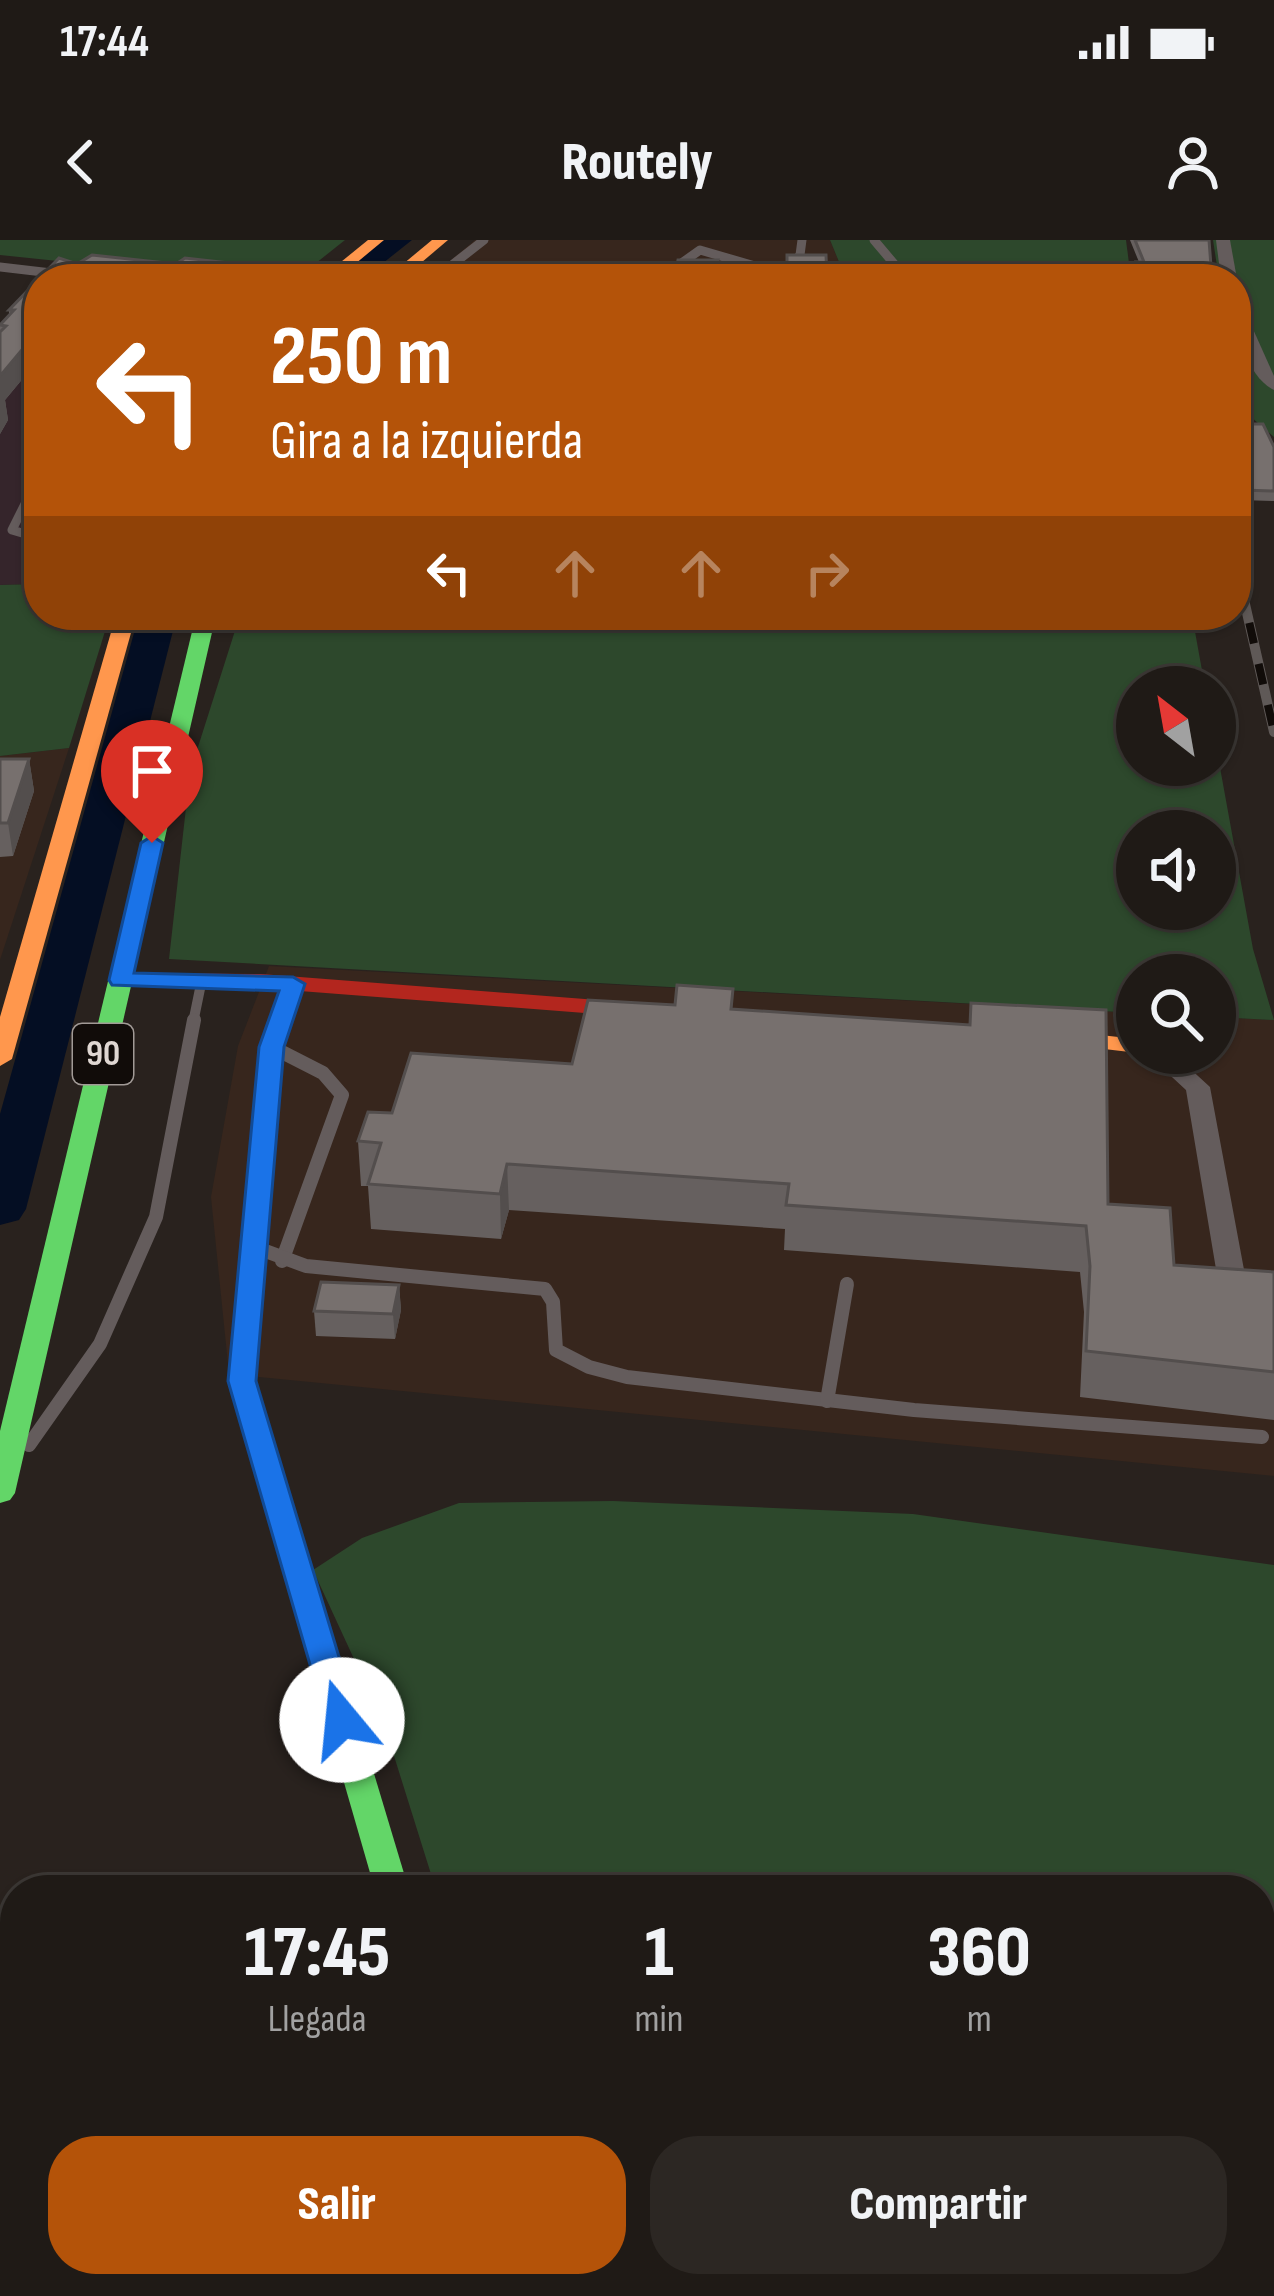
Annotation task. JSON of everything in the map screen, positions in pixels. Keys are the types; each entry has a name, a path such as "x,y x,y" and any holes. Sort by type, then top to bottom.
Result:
{"main road":[{"path":"346,264 376,240"},
{"path":"411,264 441,240"},
{"path":"0,1059 122,630"},
{"name":"90","path":"1,1488 203,630"},
{"path":"121,980 293,984 653,1012"},
{"path":"293,984 272,1047 242,1381 388,1875"},
{"path":"1024,1035 1116,1044"}],"street":[{"path":"1251,344 1265,377 1274,385"},
{"path":"1183,1074 1198,1087 1231,1275"}],"lane":[{"path":"453,264 484,240"},
{"path":"680,264 716,240"},
{"path":"874,240 894,264"},
{"path":"700,250 746,264"},
{"path":"24,506 12,530 24,534"},
{"path":"1,1488 100,1345 134,1277 156,1217 202,979"},
{"path":"272,1047 322,1073 342,1095 282,1261"},
{"path":"255,1247 282,1261 545,1288 554,1302 556,1350 570,1361 615,1373 826,1401 1262,1437"},
{"path":"826,1401 847,1284"}],"shaded area":[{"path":"475,240 830,240 840,264 446,264"},
{"path":"24,318 24,584 0,585 0,344"},
{"path":"69,748 0,960 0,756"},
{"path":"269,966 1116,1012 1116,1074 1236,1074 1236,1018 1274,1020 1274,1476 229,1374 211,1197 238,1046"}],"green space":[{"path":"0,240 345,240 315,264 87,264 0,255"},
{"path":"830,240 1126,240 1129,264 840,264"},
{"path":"1213,240 1274,240 1274,437 1251,417 1251,264 1217,264"},
{"path":"24,584 24,630 105,630 69,748 0,756 0,585"},
{"path":"235,630 1195,630 1201,666 1116,666 1116,786 1223,786 1228,810 1116,810 1116,930 1236,930 1236,856 1253,949 1274,1020 1236,1018 1236,954 1116,954 1116,1012 169,959 190,772"},
{"path":"613,1501 913,1514 1274,1565 1274,1875 431,1875 384,1724 313,1570 362,1538 459,1503"}],"building":[{"path":"1135,240 1209,240 1211,264 1136,262 1144,262"},
{"path":"92,255 176,264 77,264"},
{"path":"787,255 826,255 826,264 787,264"},
{"path":"185,258 239,264 176,264"},
{"path":"678,260 718,260 717,264 677,264"},
{"path":"24,294 24,347 0,376 0,332 6,326 0,325 14,310 9,310"},
{"path":"1251,424 1263,424 1274,447 1274,491 1251,490"},
{"path":"0,759 29,759 8,823 0,823"},
{"path":"677,985 733,989 731,1009 970,1025 971,1003 1106,1010 1108,1204 1170,1208 1174,1265 1274,1272 1274,1372 1086,1351 1090,1266 1086,1226 786,1205 789,1184 507,1164 500,1194 368,1184 381,1143 358,1141 368,1112 392,1113 411,1053 572,1064 588,1000 675,1005"},
{"path":"321,1282 399,1285 393,1314 314,1311"}],"waterway":[{"path":"364,264 397,240"},
{"path":"0,1209 154,630"}],"railway":[{"path":"1251,630 1274,732"}],"traffic: fast":[{"path":"0,1493 202,630"},
{"path":"344,1727 388,1875"}],"traffic: slow":[{"path":"347,264 377,240"},
{"path":"411,264 441,240"},
{"path":"0,1059 122,630"},
{"path":"293,984 272,1047 242,1381 344,1727"},
{"path":"1054,1037 1116,1044"}],"traffic: jam":[{"path":"121,980 261,981 636,1010"}],"route":[{"path":"152,843 121,980 293,984 272,1047 242,1381 342,1720"}]}
